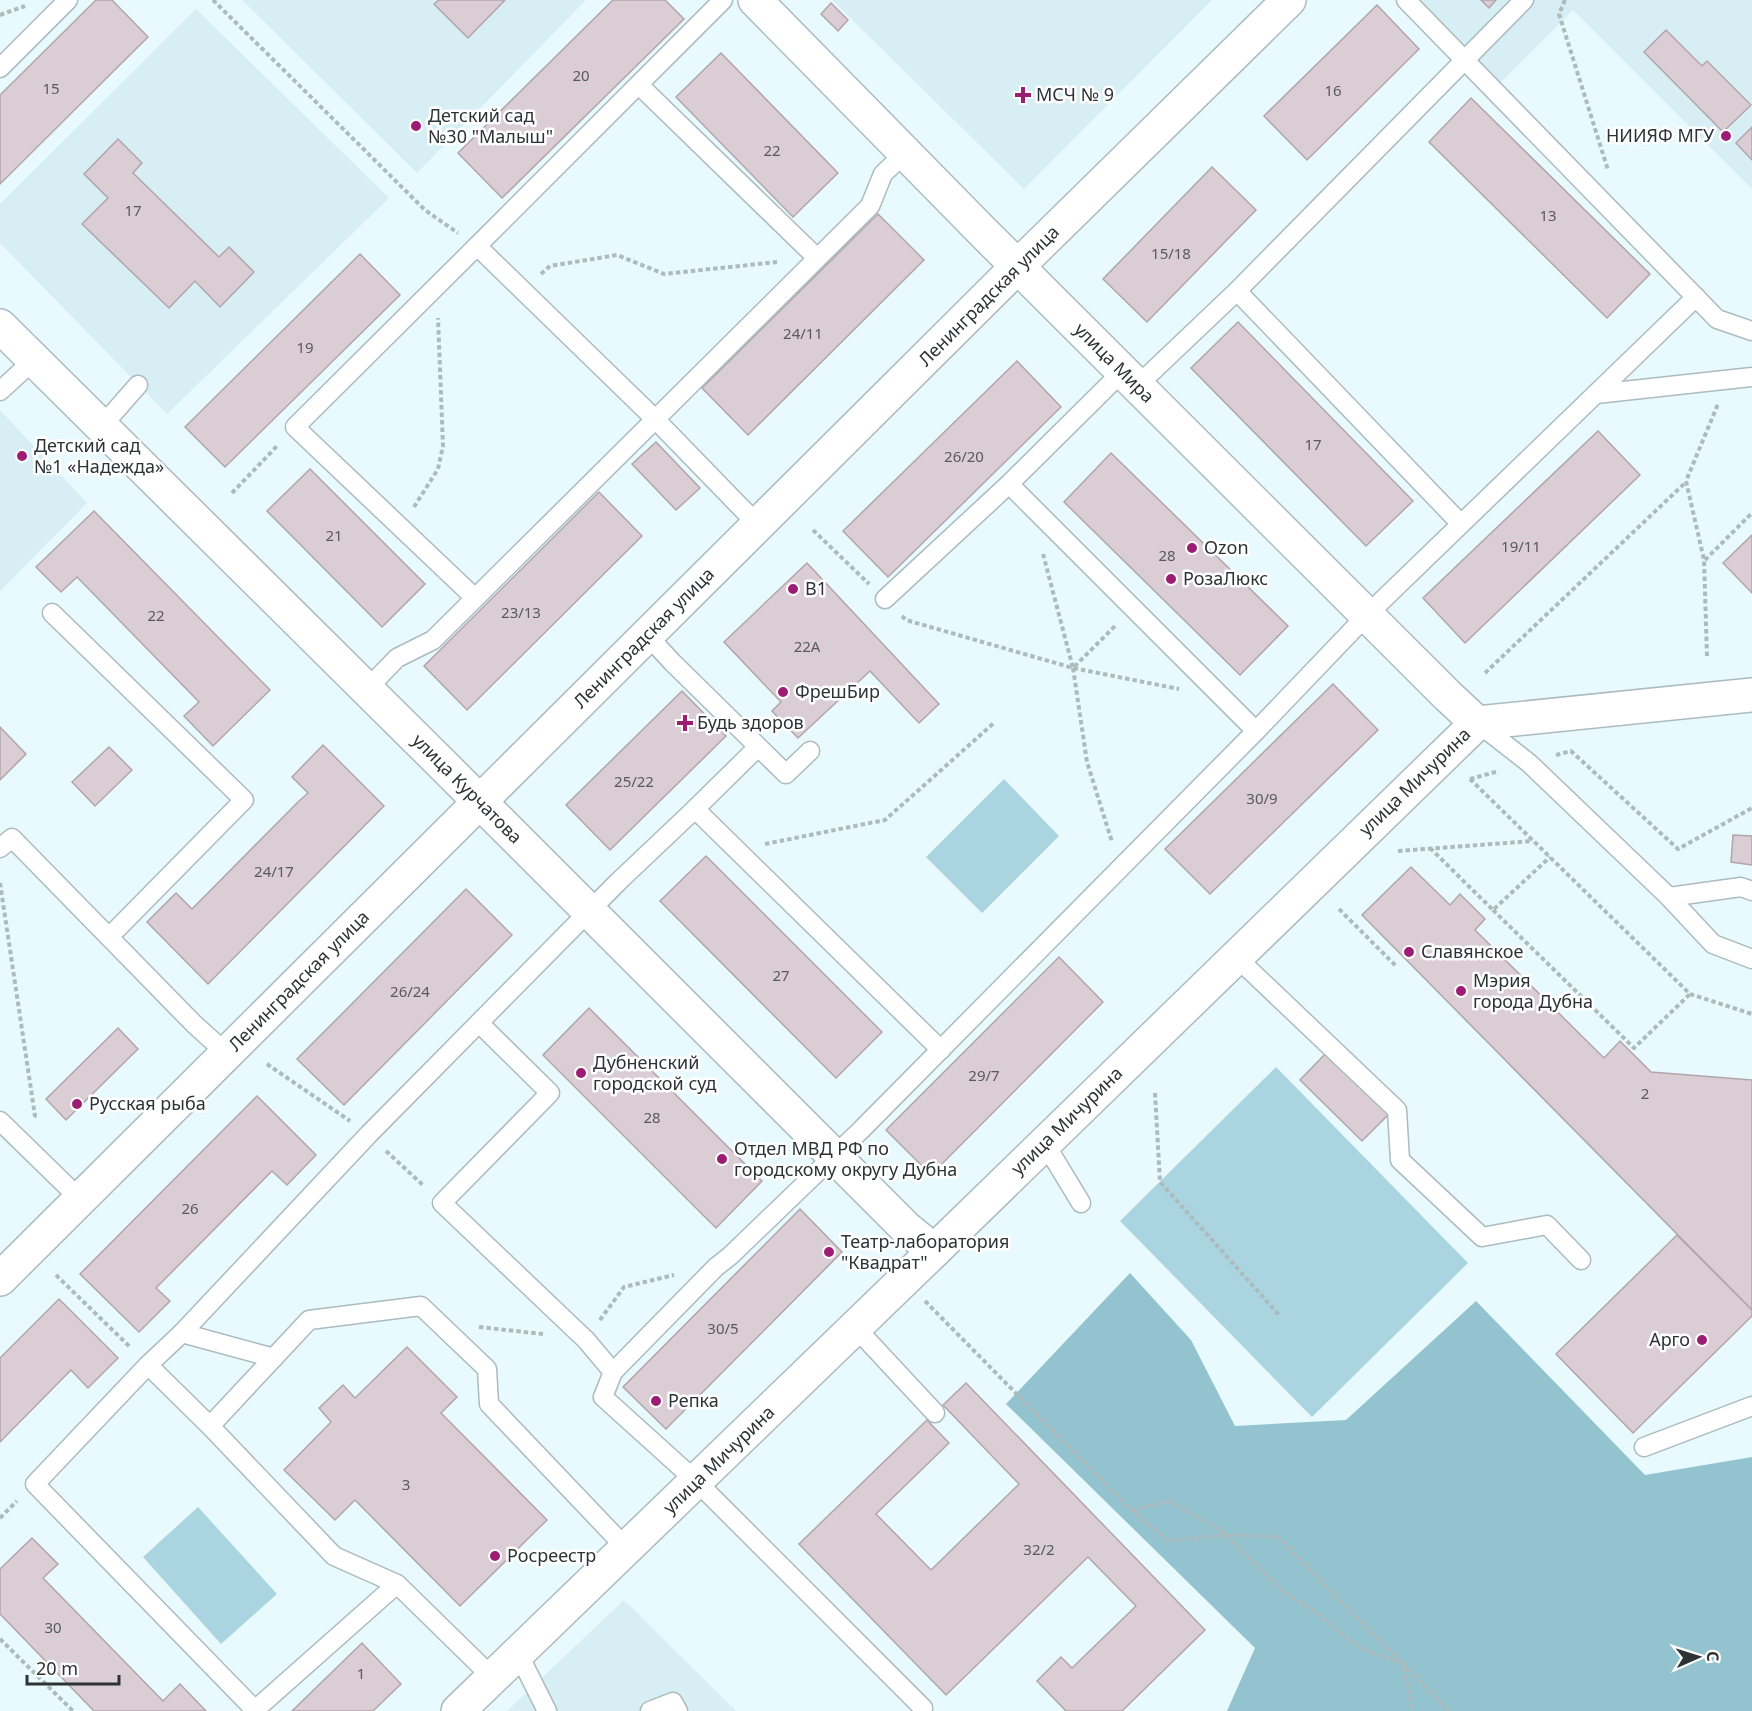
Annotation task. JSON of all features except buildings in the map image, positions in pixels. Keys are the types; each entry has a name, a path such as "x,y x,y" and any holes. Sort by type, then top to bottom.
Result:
{"street":[{"name":"улица Мира","path":"755,0 1366,615 1477,723"},
{"name":"Ленинградская улица","path":"0,1279 1018,266 1289,0"},
{"name":"улица Курчатова","path":"0,326 480,801 906,1228 934,1251"},
{"name":"улица Мичурина","path":"458,1711 1477,723 1752,695"}],"lane":[{"path":"0,68 68,0"},
{"path":"475,597 296,427 723,0"},
{"path":"1406,0 1718,319 1752,331"},
{"path":"885,599 1130,378 1237,291 1524,0"},
{"path":"639,85 817,258"},
{"path":"367,689 397,658 433,640 656,420 870,206 883,174 905,153"},
{"path":"477,246 656,420 758,525"},
{"path":"1237,291 1461,524"},
{"path":"923,1708 696,1481 603,1397 613,1372 716,1267 834,1156 941,1050 1256,731 1366,615 1696,297"},
{"path":"0,391 35,359"},
{"path":"1596,394 1752,377"},
{"path":"102,426 138,385"},
{"path":"1010,484 1256,731"},
{"path":"52,613 244,800 109,937"},
{"path":"647,635 786,774 810,751"},
{"path":"1477,723 1529,762 1669,897 1713,944 1752,959"},
{"path":"397,1584 255,1711 35,1484 148,1365 182,1333 369,1134 618,882 758,747"},
{"path":"695,809 941,1050"},
{"path":"0,849 12,838 226,1053"},
{"path":"1669,897 1741,887 1752,891"},
{"path":"1235,956 1397,1110 1400,1160 1482,1238 1546,1226 1581,1260"},
{"path":"479,1023 550,1092 442,1203 586,1340 613,1372"},
{"path":"0,1121 80,1199"},
{"path":"1044,1142 1081,1203"},
{"path":"210,1426 309,1320 421,1306 487,1369 489,1404 627,1549"},
{"path":"855,1327 935,1413"},
{"path":"182,1333 274,1358"},
{"path":"148,1365 210,1426 334,1556 397,1584 493,1678"},
{"path":"1644,1447 1752,1406"},
{"path":"518,1653 547,1711"},
{"path":"650,1711 673,1702 678,1711"}],"path":[{"path":"213,0 425,210 477,246"},
{"path":"1565,0 1558,15 1624,223"},
{"path":"0,15 32,4"},
{"path":"524,292 550,266 617,255 664,274 817,258"},
{"path":"402,528 438,469 443,446 436,287"},
{"path":"1485,673 1686,481 1727,381"},
{"path":"232,493 296,427"},
{"path":"1686,481 1704,560 1707,656"},
{"path":"1704,560 1752,513"},
{"path":"813,530 906,620 1073,668 1224,698"},
{"path":"1043,552 1073,668 1087,762 1120,868"},
{"path":"1073,668 1134,608"},
{"path":"737,849 885,820 995,722"},
{"path":"1752,808 1678,849 1571,751 1470,779 1690,994 1752,1014"},
{"path":"1398,851 1533,840"},
{"path":"1430,848 1634,1048 1690,994"},
{"path":"1493,910 1550,857"},
{"path":"0,883 35,1116 18,1138"},
{"path":"1339,909 1396,966"},
{"path":"1155,1093 1160,1182 1280,1316"},
{"path":"56,1275 148,1365"},
{"path":"904,1279 1131,1510 1169,1541 1226,1535 1278,1537 1449,1711"},
{"path":"1131,1510 1169,1501 1226,1535 1281,1590 1319,1615 1360,1648 1403,1664"},
{"path":"0,1639 73,1711"},
{"path":"1403,1664 1413,1711"}],"shaded area":[{"name":"Детский сад №30 \"Малыш\"","path":"242,0 586,0 417,173"},
{"name":"МСЧ № 9","path":"832,0 1212,0 1024,189"},
{"name":"НИИЯФ МГУ","path":"1416,0 1752,0 1752,189 1573,10 1499,84"},
{"path":"196,9 389,198 167,414 0,243 0,204"},
{"name":"Детский сад №1 «Надежда»","path":"0,410 87,503 0,591"},
{"path":"1004,779 1059,836 982,913 926,857"},
{"path":"1276,1067 1468,1263 1312,1417 1120,1221"},
{"path":"1130,1273 1191,1340 1235,1426 1346,1420 1476,1301 1645,1475 1752,1457 1752,1711 1227,1711 1255,1648 1006,1404"},
{"path":"198,1507 277,1594 221,1644 143,1557"},
{"path":"624,1600 736,1711 507,1711"}],"place":[{"name":"МСЧ № 9","path":"1023,95"},
{"name":"Детский сад №30 \"Малыш\"","path":"416,126"},
{"name":"НИИЯФ МГУ","path":"1726,136"},
{"name":"Детский сад №1 «Надежда»","path":"22,456"},
{"name":"Ozon","path":"1192,548"},
{"name":"РозаЛюкс","path":"1171,579"},
{"name":"В1","path":"793,589"},
{"name":"ФрешБир","path":"783,692"},
{"name":"Будь здоров","path":"685,723"},
{"name":"Славянское","path":"1409,952"},
{"name":"Мэрия города Дубна","path":"1461,991"},
{"name":"Дубненский городской суд","path":"581,1073"},
{"name":"Русская рыба","path":"77,1104"},
{"name":"Отдел МВД РФ по городскому округу Дубна","path":"722,1159"},
{"name":"Театр-лаборатория \"Квадрат\"","path":"829,1252"},
{"name":"Арго","path":"1702,1340"},
{"name":"Репка","path":"656,1401"},
{"name":"Росреестр","path":"495,1556"}]}
